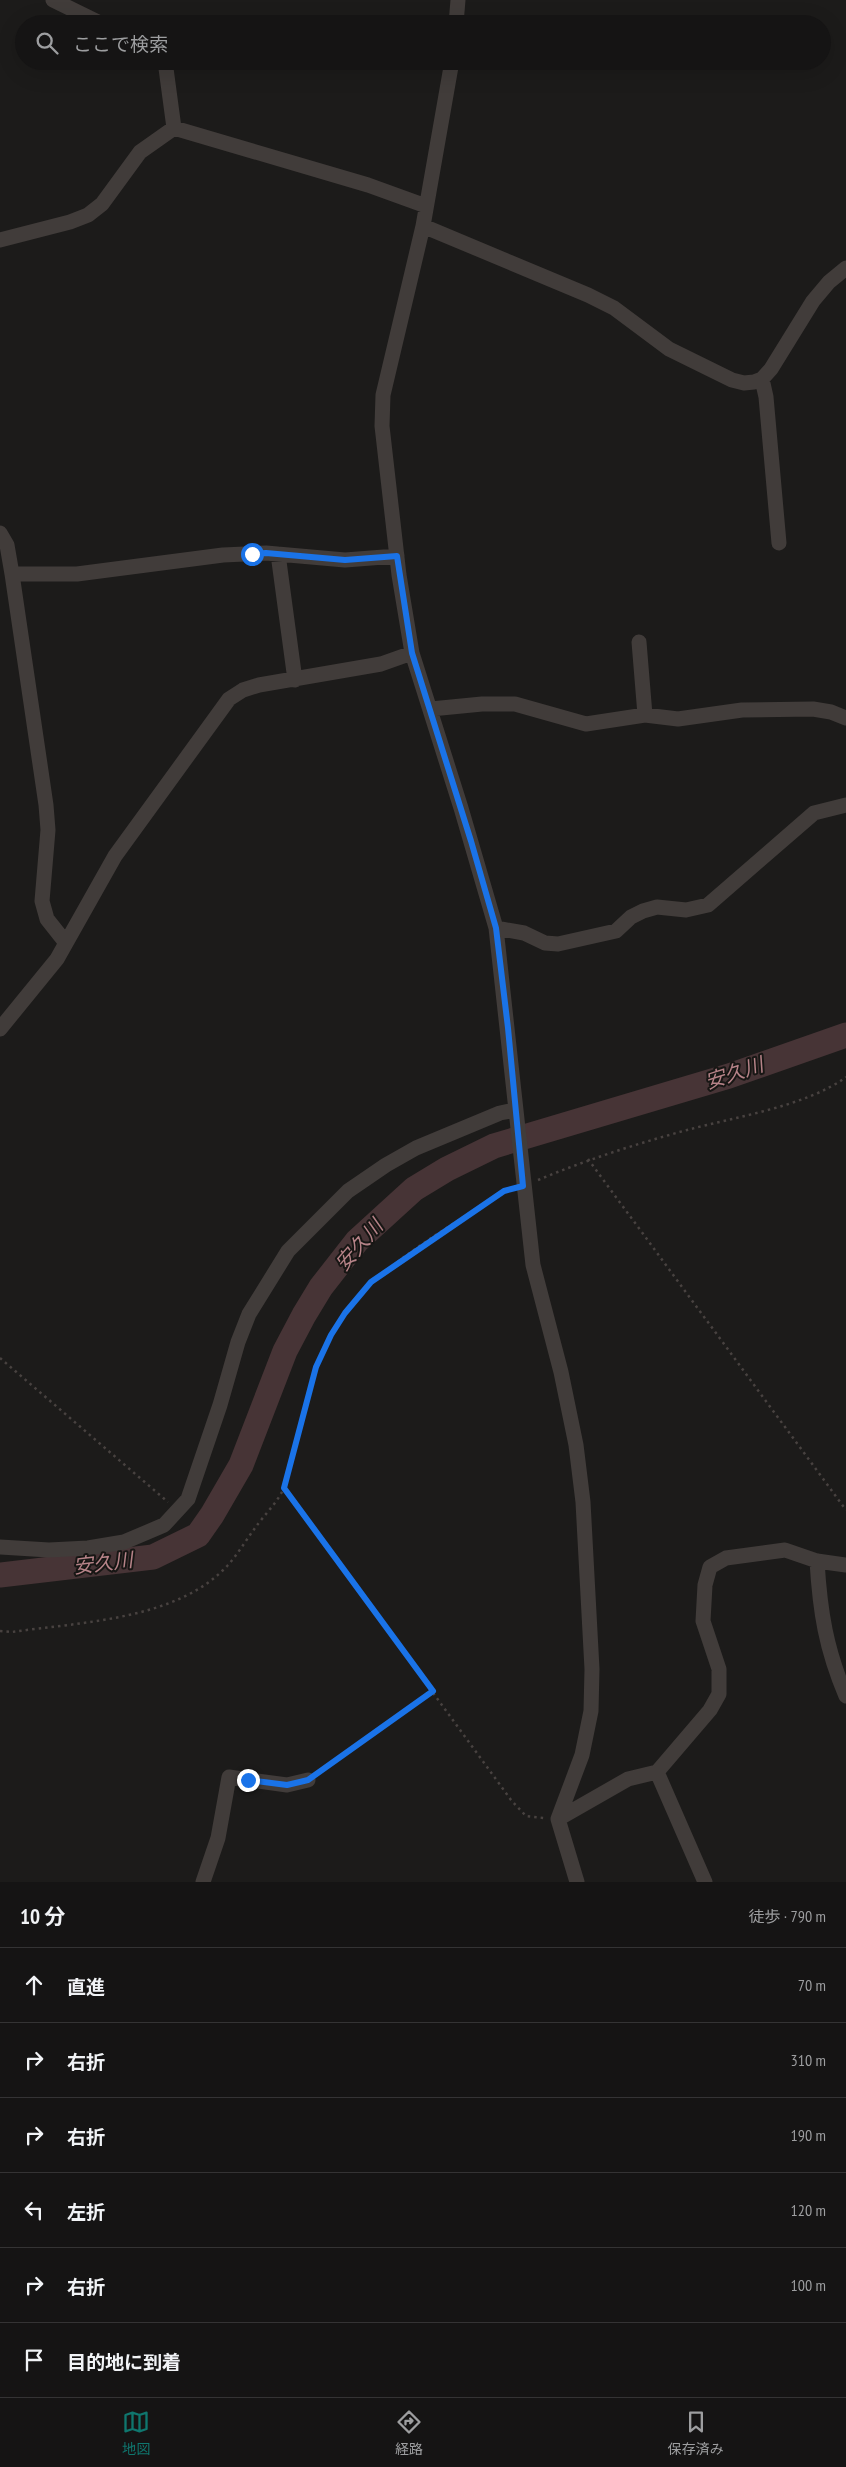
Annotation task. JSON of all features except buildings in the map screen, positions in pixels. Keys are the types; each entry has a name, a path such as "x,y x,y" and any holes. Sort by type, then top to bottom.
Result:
{"street":[{"path":"53,0 84,15"},
{"path":"457,15 458,0"},
{"path":"166,70 174,128"},
{"path":"450,70 423,226 383,395 382,426 397,556 412,653 431,709 496,928 533,1265 561,1372 576,1445 583,1502 592,1668 591,1711 582,1755 558,1819 577,1882"},
{"path":"174,128 368,185 426,206"},
{"path":"0,240 70,222 88,215 102,204 140,152 174,128"},
{"path":"423,226 588,295 614,308 669,349 732,380 744,383 762,379 772,369 813,301 829,282 846,268"},
{"path":"762,379 766,397 779,544"},
{"path":"0,533 7,545 12,574 46,805 48,830 42,901 47,919 66,943"},
{"path":"12,574 70,574 223,555 278,554 345,560 397,556"},
{"path":"278,554 295,680"},
{"path":"639,642 645,714"},
{"path":"0,1028 57,960 115,856 229,699 243,690 259,685 381,664 412,653"},
{"path":"431,709 482,704 515,704 586,724 645,714 678,719 742,710 813,709 831,712 846,718"},
{"path":"496,928 524,933 545,942 558,944 616,931 637,914 657,907 686,910 708,905 814,813 846,805"},
{"path":"0,1547 50,1550 88,1548 124,1542 164,1525 188,1499 238,1342 249,1314 288,1251 348,1191 386,1165 416,1148 500,1113 515,1110"},
{"path":"558,1819 628,1779 657,1772 710,1710 719,1694 719,1669 703,1621 705,1585 710,1567 726,1558 785,1550 817,1561 846,1565"},
{"path":"817,1561 820,1601 832,1661 846,1696"},
{"path":"657,1772 705,1882"},
{"path":"203,1882 218,1838 229,1777 287,1785 308,1780"}],"path":[{"path":"0,1631 12,1632 144,1612 184,1596 228,1565 284,1488 316,1367 331,1335 345,1313 371,1282 504,1191 523,1186 588,1159 768,1109 815,1093 846,1077"},
{"path":"588,1159 846,1510"},
{"path":"0,1358 177,1510"},
{"path":"284,1488 511,1800 526,1816 558,1819"},
{"path":"308,1780 433,1691"}],"waterway":[{"name":"安久川","path":"0,1575 153,1557 198,1535 241,1465 285,1351 321,1287 357,1241 414,1189 447,1169 494,1146 729,1076 846,1035"}],"route":[{"path":"248,1780 287,1785 298,1784 308,1780 433,1691 284,1488 316,1367 331,1335 345,1313 371,1282 393,1266 504,1191 523,1186 508,1028 496,928 431,709 412,653 397,556 345,560 266,553 252,554"}]}
